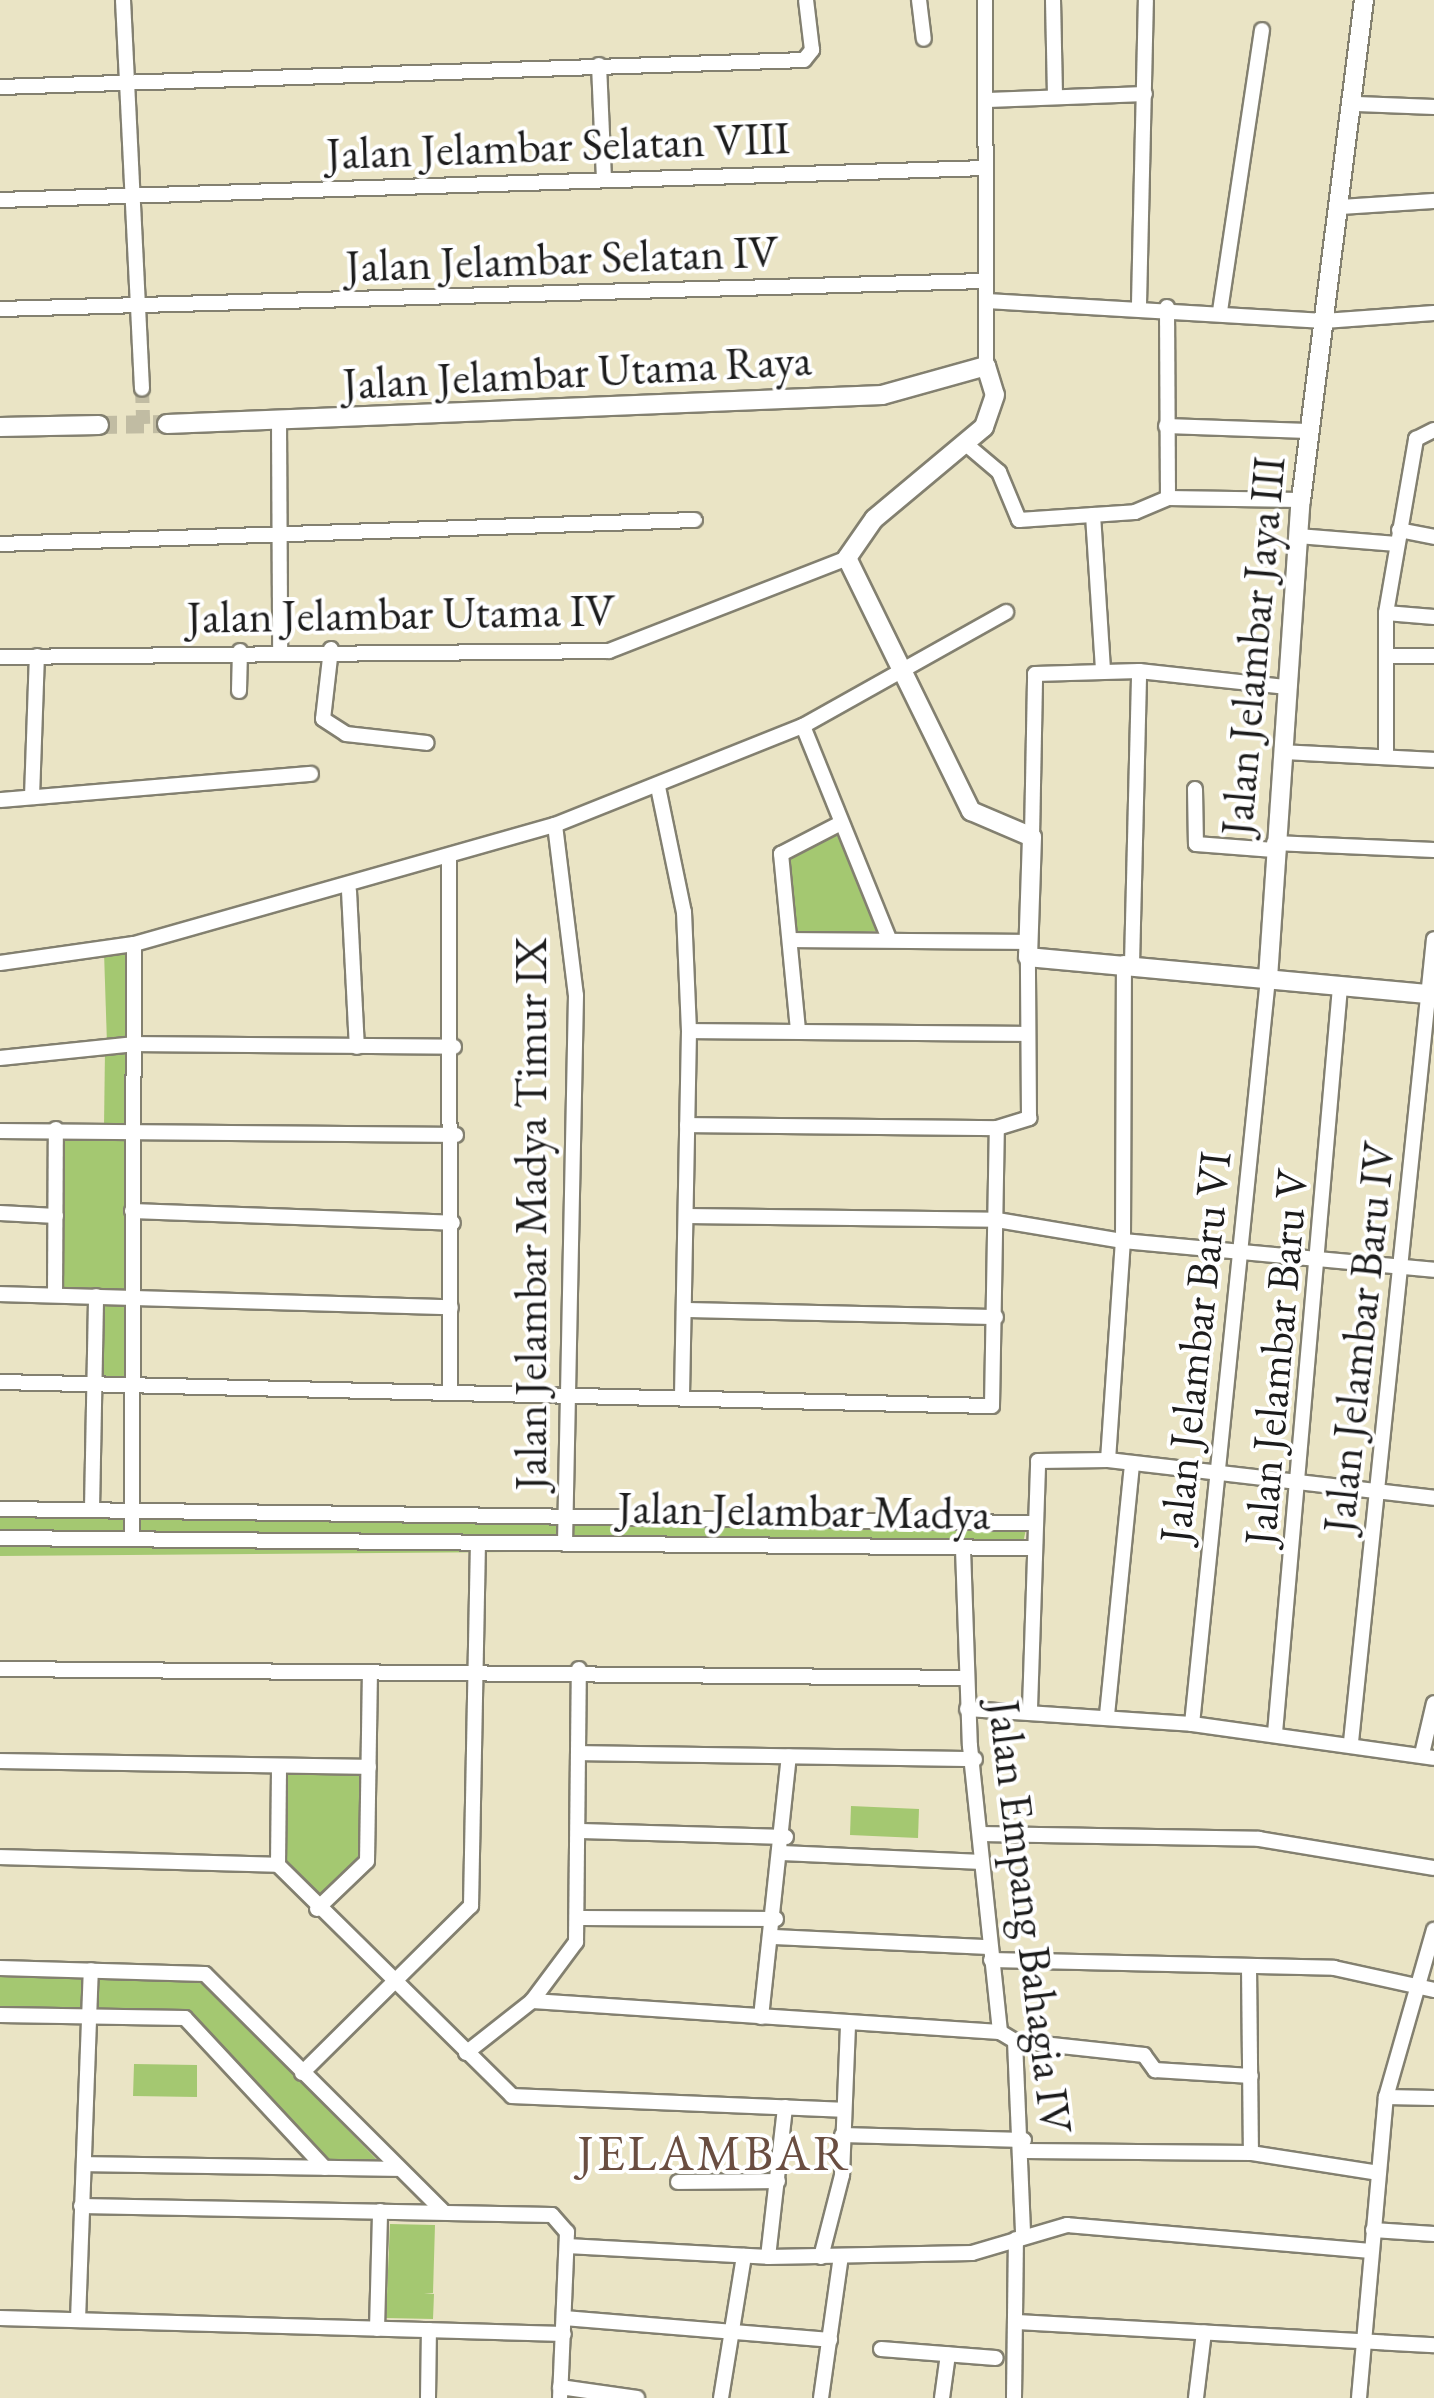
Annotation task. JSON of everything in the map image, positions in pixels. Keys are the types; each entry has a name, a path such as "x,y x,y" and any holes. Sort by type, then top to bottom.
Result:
{"street":[{"path":"123,0 142,388"},
{"path":"0,87 804,60 812,50 806,0"},
{"path":"919,0 924,38"},
{"path":"984,0 988,100 986,366 991,416 967,445 874,520 846,558 900,678 976,817 1032,837"},
{"path":"1053,0 1055,96"},
{"path":"1139,304 1146,0"},
{"name":"Jalan Jelambar Jaya III","path":"1268,978 1274,847 1301,500 1357,104 1364,0"},
{"path":"1220,311 1262,30"},
{"path":"599,65 604,179"},
{"path":"988,100 1146,94"},
{"path":"1357,104 1434,107"},
{"name":"Jalan Jelambar Selatan VIII","path":"0,200 985,168"},
{"path":"1340,206 1434,201"},
{"name":"Jalan Jelambar Selatan IV","path":"0,309 986,280"},
{"path":"987,302 1139,304 1324,321 1434,314"},
{"path":"1166,307 1168,498"},
{"name":"Jalan Jelambar Utama Raya","path":"168,424 882,396 986,366"},
{"path":"279,422 280,648"},
{"path":"0,428 99,425"},
{"path":"1166,426 1308,432"},
{"path":"1386,756 1386,614 1416,439 1434,430"},
{"path":"967,445 998,472 1015,519 1093,515 1168,498 1301,500"},
{"path":"1093,515 1104,672"},
{"path":"0,544 695,520"},
{"path":"1298,536 1434,536"},
{"name":"Jalan Jelambar Utama IV","path":"0,657 280,648 629,648 846,558"},
{"path":"0,963 134,944 349,891 555,826 658,788 802,726 900,678 1006,612"},
{"path":"1386,614 1434,617"},
{"path":"331,649 322,719 346,734 427,743"},
{"path":"240,651 240,691"},
{"path":"32,797 37,656"},
{"path":"1386,656 1434,656"},
{"path":"1108,1460 1123,1242 1139,671"},
{"path":"687,1125 997,1128 1028,1122 1032,681 1041,672 1139,671 1287,687"},
{"path":"802,726 888,936"},
{"path":"1282,752 1434,760"},
{"path":"0,800 312,774"},
{"path":"658,788 684,912 689,1031 682,1398"},
{"path":"1195,788 1196,844 1434,850"},
{"path":"798,1030 783,849 841,822"},
{"name":"Jalan Jelambar Madya Timur IX","path":"555,826 576,995 565,1544"},
{"path":"449,858 456,1136 450,1392"},
{"path":"349,891 357,1047"},
{"path":"792,940 888,936 1431,995"},
{"name":"Jalan Jelambar Baru IV","path":"1351,1742 1434,940"},
{"path":"132,1538 129,1296 134,944"},
{"name":"Jalan Jelambar Baru VI","path":"1192,1724 1268,978"},
{"name":"Jalan Jelambar Baru V","path":"1276,1733 1302,1482 1340,987"},
{"path":"689,1031 1028,1034"},
{"path":"0,1058 135,1044 454,1047"},
{"path":"0,1131 133,1128 456,1136"},
{"path":"0,1382 986,1408 998,1397 997,1128"},
{"path":"55,1294 56,1129"},
{"path":"132,1211 453,1223"},
{"path":"0,1213 56,1216"},
{"path":"686,1216 997,1220 1123,1242 1434,1270"},
{"path":"0,1294 451,1307"},
{"path":"92,1509 96,1296"},
{"path":"684,1310 996,1316"},
{"path":"1031,1523 1034,1471 1043,1459 1108,1460 1434,1498"},
{"path":"1106,1715 1132,1463"},
{"name":"Jalan Jelambar Madya","path":"0,1509 1031,1523 1031,1548 0,1538"},
{"path":"302,2073 396,1986 471,1906 478,1544"},
{"path":"1030,1708 1031,1548"},
{"name":"Jalan Empang Bahagia IV","path":"963,1549 965,1678 990,1954 1000,2032 1015,2041 1025,2146 1014,2398"},
{"path":"0,1669 370,1674 579,1669 965,1678"},
{"path":"466,2054 532,2001 571,1953 581,1918 579,1669"},
{"path":"317,1909 368,1861 370,1674"},
{"path":"967,1708 1030,1708 1106,1715 1351,1742 1428,1756 1434,1702"},
{"path":"580,1752 975,1759"},
{"path":"761,2017 784,1845 789,1756"},
{"path":"0,1761 369,1767"},
{"path":"279,1766 278,1865 317,1909 512,2096 841,2110"},
{"path":"581,1832 981,1862"},
{"path":"980,1834 1259,1840 1434,1868"},
{"path":"0,1857 278,1865"},
{"path":"581,1918 776,1918"},
{"path":"1359,2398 1386,2097 1434,1930"},
{"path":"774,1936 990,1954 1334,1968 1434,1990"},
{"path":"1250,1966 1251,2154"},
{"path":"0,1968 205,1974 444,2212"},
{"path":"78,2320 92,1970"},
{"path":"532,2001 848,2026 1000,2032"},
{"path":"0,2015 89,2013 186,2018 324,2168"},
{"path":"821,2257 842,2135 848,2026"},
{"path":"1015,2041 1144,2055 1155,2070 1251,2076"},
{"path":"1386,2097 1434,2098"},
{"path":"768,2257 785,2107"},
{"path":"842,2135 1251,2154 1378,2172"},
{"path":"84,2164 397,2169"},
{"path":"678,2182 778,2181"},
{"path":"81,2206 538,2214 561,2221 567,2246 560,2392 637,2398"},
{"path":"377,2329 380,2212"},
{"path":"567,2246 768,2257 972,2253 1067,2225 1174,2229 1371,2251"},
{"path":"1374,2230 1434,2234"},
{"path":"721,2398 744,2256"},
{"path":"820,2398 842,2256"},
{"path":"0,2318 429,2330 564,2326 830,2340"},
{"path":"1017,2322 1434,2345"},
{"path":"428,2398 429,2330"},
{"path":"1196,2398 1204,2332"},
{"path":"881,2348 996,2358"},
{"path":"942,2398 948,2354"}],"green space":[{"path":"843,827 881,931 798,935 783,849"},
{"path":"132,947 133,1042 107,1044 104,952"},
{"path":"132,1048 131,1127 104,1127 105,1050"},
{"path":"132,1130 128,1290 57,1291 59,1131"},
{"path":"97,1295 126,1298 130,1383 95,1381"},
{"path":"0,1504 1026,1529 1022,1548 0,1556"},
{"path":"365,1772 367,1851 318,1897 284,1861 285,1773"},
{"path":"851,1806 919,1809 918,1838 850,1835"},
{"path":"0,1970 89,1972 86,2017 0,2015"},
{"path":"93,1972 199,1977 382,2165 327,2159 195,2021 93,2010"},
{"path":"134,2064 197,2065 197,2097 133,2096"},
{"path":"390,2224 435,2225 433,2293 424,2293 434,2294 433,2319 386,2318"}],"tunnel":[{"path":"142,389 143,424"},
{"path":"99,425 167,424"}],"district":[{"name":"JELAMBAR","path":"714,2153"}]}
